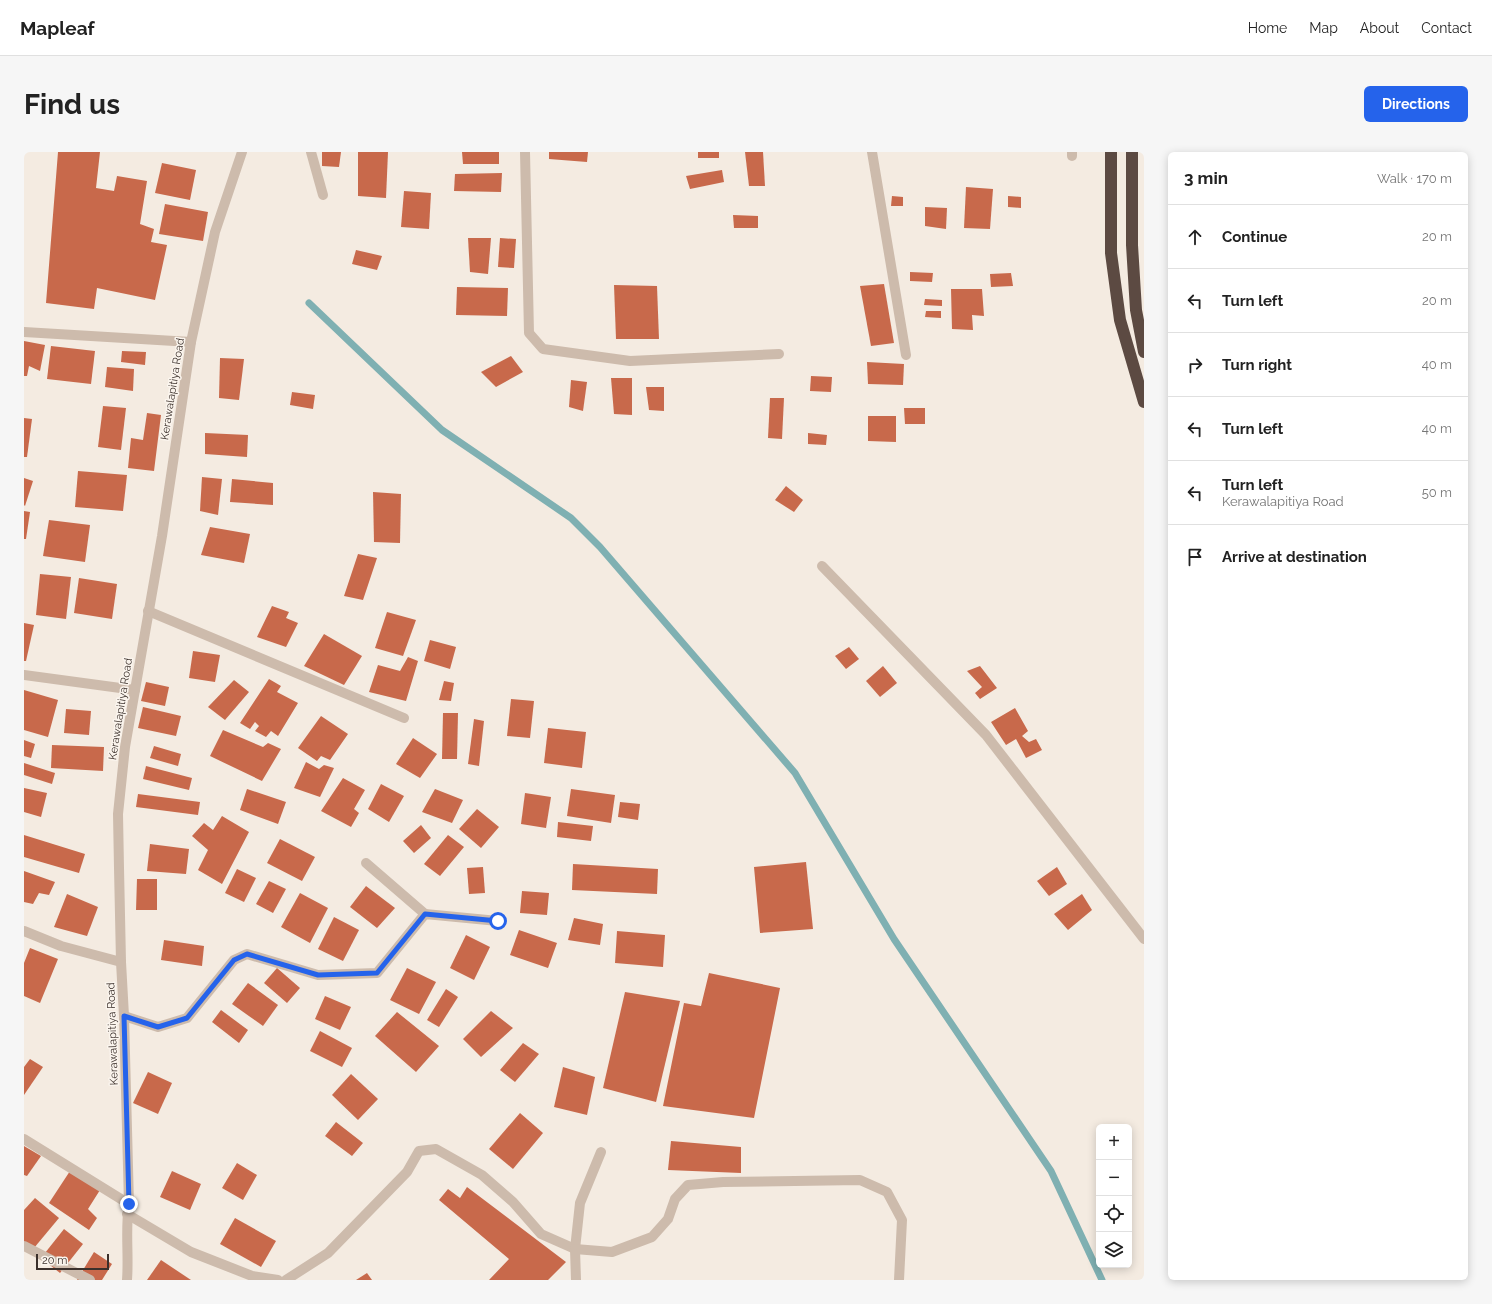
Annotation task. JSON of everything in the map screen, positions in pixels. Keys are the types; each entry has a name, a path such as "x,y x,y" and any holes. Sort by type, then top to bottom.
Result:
{"highway":[{"path":"1111,152 1111,253 1120,320 1144,402"},
{"path":"1132,152 1132,245 1135,296 1136,310 1144,352"}],"street":[{"name":"Kerawalapitiya Road","path":"127,1280 127,1214 129,1204 118,814 125,747 162,536 191,342 215,232 242,152"},
{"path":"311,152 323,195"},
{"path":"525,152 529,333 543,349 630,361 779,354"},
{"path":"872,152 906,355"},
{"path":"24,332 191,342"},
{"path":"822,566 986,735 1144,939"},
{"path":"148,611 404,718"},
{"path":"24,675 135,690"},
{"path":"366,863 425,914 498,921"},
{"path":"124,1016 158,1027 187,1018 234,960 247,954 318,975 377,973 425,914"},
{"path":"24,932 61,946 121,962"},
{"path":"24,1139 129,1204"},
{"path":"286,1280 328,1253 407,1172 419,1151 436,1149 482,1175 513,1202 541,1234 575,1249 612,1252 652,1237 668,1219 675,1199 688,1185 723,1182 860,1180 887,1192 902,1220 899,1280"},
{"path":"576,1280 575,1249 580,1203 601,1152"},
{"path":"127,1214 191,1252 252,1276 278,1280"},
{"path":"24,1246 90,1280"}],"building":[{"path":"58,152 100,152 96,188 114,191 117,176 147,181 140,224 154,229 151,242 167,245 155,300 97,288 94,309 46,303"},
{"path":"322,152 341,152 339,167 322,166"},
{"path":"358,152 388,152 386,198 358,196"},
{"path":"462,152 499,152 499,164 463,164"},
{"path":"549,152 588,152 587,162 549,159"},
{"path":"698,152 719,152 719,158 698,158"},
{"path":"745,152 763,152 765,186 749,186"},
{"path":"162,163 196,170 190,200 155,193"},
{"path":"722,170 724,182 690,189 686,176"},
{"path":"502,173 501,192 454,191 455,174"},
{"path":"966,187 993,189 990,229 964,228"},
{"path":"404,191 431,193 429,229 401,227"},
{"path":"892,196 903,197 903,206 891,206"},
{"path":"1008,196 1021,197 1021,208 1008,207"},
{"path":"165,204 208,212 203,241 159,234"},
{"path":"925,207 947,208 946,229 925,226"},
{"path":"733,215 758,216 758,228 734,228"},
{"path":"468,238 491,238 488,274 470,272"},
{"path":"500,238 516,239 514,268 498,267"},
{"path":"356,250 382,256 377,270 352,264"},
{"path":"910,272 933,273 932,282 910,281"},
{"path":"1011,273 1013,286 991,287 990,274"},
{"path":"884,284 894,343 871,346 860,286"},
{"path":"614,285 657,286 659,339 616,339"},
{"path":"457,287 508,288 507,316 456,315"},
{"path":"951,289 982,289 984,316 972,315 973,330 952,329"},
{"path":"925,299 942,300 942,306 924,305"},
{"path":"926,311 941,311 941,318 925,317"},
{"path":"24,341 45,345 40,371 29,366 27,376 24,376"},
{"path":"51,346 95,351 91,384 47,379"},
{"path":"122,351 146,352 145,365 121,362"},
{"path":"511,356 523,372 496,387 481,372"},
{"path":"220,358 244,359 239,400 219,398"},
{"path":"867,362 904,364 903,385 868,384"},
{"path":"107,367 134,369 133,391 105,387"},
{"path":"811,376 832,377 831,392 810,391"},
{"path":"611,378 632,378 632,415 614,414"},
{"path":"571,380 587,382 583,411 569,407"},
{"path":"646,387 664,387 664,411 649,410"},
{"path":"292,392 315,395 313,409 290,405"},
{"path":"770,398 784,398 782,439 768,438"},
{"path":"103,406 126,408 121,450 98,447"},
{"path":"904,408 925,408 925,424 905,424"},
{"path":"147,413 161,415 154,471 128,468 131,438 143,440"},
{"path":"868,416 896,416 896,442 868,441"},
{"path":"24,418 32,419 27,457 24,457"},
{"path":"205,433 248,435 247,457 205,454"},
{"path":"808,433 827,435 826,445 808,444"},
{"path":"78,471 127,475 123,511 75,507"},
{"path":"202,477 222,479 218,515 200,511"},
{"path":"24,478 33,481 25,506 24,505"},
{"path":"232,479 273,483 273,505 230,502"},
{"path":"786,486 803,500 794,512 775,500"},
{"path":"373,492 401,494 400,543 374,542"},
{"path":"24,511 30,512 26,539 24,539"},
{"path":"49,520 90,525 85,562 43,556"},
{"path":"210,527 250,534 244,563 201,555"},
{"path":"358,554 377,558 363,600 344,596"},
{"path":"40,574 71,577 66,619 36,615"},
{"path":"79,578 117,584 112,619 74,613"},
{"path":"272,606 289,612 286,618 298,623 286,647 257,637"},
{"path":"387,612 416,620 403,656 375,648"},
{"path":"24,623 34,625 26,661 24,661"},
{"path":"324,634 362,656 344,685 304,666"},
{"path":"430,640 456,647 450,669 424,661"},
{"path":"849,647 859,659 846,669 835,656"},
{"path":"193,651 220,655 215,682 189,678"},
{"path":"408,657 418,661 406,701 369,692 378,665 400,671"},
{"path":"883,666 897,683 880,697 866,681"},
{"path":"980,666 997,688 980,699 975,693 982,687 967,671"},
{"path":"269,679 281,686 277,692 298,703 278,736 271,731 266,737 255,731 259,726 255,722 250,729 240,723"},
{"path":"234,680 249,692 225,720 208,707"},
{"path":"444,681 454,683 451,701 439,700"},
{"path":"146,682 169,687 165,706 141,701"},
{"path":"24,690 58,700 48,737 24,730"},
{"path":"511,699 534,701 530,738 507,736"},
{"path":"143,707 181,716 176,736 138,728"},
{"path":"1015,708 1028,731 1022,736 1029,742 1036,739 1042,750 1026,758 1016,739 1006,745 991,722"},
{"path":"66,709 91,711 89,735 64,733"},
{"path":"443,713 458,713 457,759 442,759"},
{"path":"321,716 348,734 330,760 321,756 317,761 298,748"},
{"path":"474,719 484,721 479,766 468,764"},
{"path":"548,728 586,732 582,768 544,763"},
{"path":"223,730 263,747 268,743 281,749 262,781 210,756"},
{"path":"413,738 437,754 420,778 396,764"},
{"path":"24,740 35,744 31,758 24,756"},
{"path":"52,745 104,747 103,771 51,768"},
{"path":"154,746 181,754 178,766 150,758"},
{"path":"306,762 319,769 324,765 334,768 320,797 294,788"},
{"path":"24,763 55,773 52,784 24,775"},
{"path":"146,766 192,778 189,790 143,779"},
{"path":"343,778 365,790 354,809 359,813 351,827 321,811"},
{"path":"381,784 404,796 389,822 368,809"},
{"path":"24,788 47,793 41,817 24,812"},
{"path":"247,789 286,802 278,824 240,810"},
{"path":"435,789 463,800 452,823 422,812"},
{"path":"571,789 615,795 611,823 567,816"},
{"path":"525,793 551,797 546,828 521,824"},
{"path":"138,794 200,802 198,815 136,807"},
{"path":"620,802 640,804 638,820 618,817"},
{"path":"477,809 499,827 481,848 459,829"},
{"path":"222,816 249,832 222,884 198,870 208,850 192,836 204,823 213,830"},
{"path":"558,822 593,826 591,841 557,837"},
{"path":"421,825 431,838 414,853 403,841"},
{"path":"24,835 85,854 79,873 24,857"},
{"path":"448,835 464,847 440,876 424,864"},
{"path":"280,839 315,857 302,881 267,863"},
{"path":"150,844 189,849 186,874 147,871"},
{"path":"806,862 813,929 760,933 754,867"},
{"path":"573,864 658,869 657,894 572,890"},
{"path":"483,867 485,893 469,894 467,868"},
{"path":"1057,867 1067,884 1049,896 1037,881"},
{"path":"237,869 256,878 244,902 225,893"},
{"path":"24,871 55,882 49,895 39,893 33,904 24,902"},
{"path":"137,879 157,879 157,910 136,910"},
{"path":"269,881 286,889 273,913 256,904"},
{"path":"366,886 395,908 377,928 350,907"},
{"path":"522,891 549,893 547,915 520,913"},
{"path":"300,893 328,908 310,943 281,927"},
{"path":"67,894 98,907 87,936 54,927"},
{"path":"1082,894 1092,910 1068,930 1054,914"},
{"path":"334,917 359,930 343,961 318,949"},
{"path":"574,918 603,924 600,945 568,940"},
{"path":"519,930 557,943 548,968 510,955"},
{"path":"617,931 665,935 663,967 615,963"},
{"path":"466,935 490,947 474,980 450,968"},
{"path":"164,940 204,946 202,966 161,960"},
{"path":"30,948 58,959 40,1003 24,996 24,963"},
{"path":"277,968 300,988 287,1003 264,983"},
{"path":"407,968 436,982 419,1014 390,1000"},
{"path":"709,973 780,988 754,1118 663,1106 684,1003 701,1006"},
{"path":"248,983 278,1005 263,1026 232,1004"},
{"path":"446,989 458,997 439,1027 427,1020"},
{"path":"625,992 680,1001 656,1102 603,1088"},
{"path":"325,996 351,1007 340,1030 315,1019"},
{"path":"221,1010 248,1030 239,1043 212,1022"},
{"path":"491,1011 513,1028 481,1057 463,1039"},
{"path":"397,1012 439,1046 416,1072 375,1036"},
{"path":"320,1031 352,1048 342,1067 310,1051"},
{"path":"523,1043 539,1054 515,1082 500,1070"},
{"path":"30,1059 43,1067 24,1095 24,1067"},
{"path":"563,1067 595,1077 587,1115 554,1107"},
{"path":"148,1072 172,1083 158,1114 133,1103"},
{"path":"351,1074 378,1099 358,1120 332,1095"},
{"path":"520,1113 543,1133 513,1169 489,1149"},
{"path":"336,1122 363,1143 352,1156 325,1136"},
{"path":"671,1141 741,1147 741,1173 668,1170"},
{"path":"24,1146 41,1156 27,1176 24,1175"},
{"path":"237,1163 257,1175 243,1200 222,1188"},
{"path":"70,1171 100,1190 88,1209 97,1218 89,1230 49,1203"},
{"path":"172,1171 201,1184 190,1210 160,1197"},
{"path":"467,1187 566,1262 548,1280 489,1280 509,1259 439,1200 448,1189 460,1198"},
{"path":"35,1198 59,1218 34,1248 24,1242 24,1210"},
{"path":"235,1218 276,1241 261,1267 220,1244"},
{"path":"64,1229 83,1244 60,1273 41,1258"},
{"path":"94,1252 112,1264 102,1280 77,1280"},
{"path":"161,1260 191,1280 147,1280"},
{"path":"367,1273 372,1280 356,1280"}],"waterway":[{"path":"309,303 442,430 571,518 600,547 795,773 894,939 1051,1171 1102,1280"}],"route":[{"path":"129,1204 124,1016 158,1027 187,1018 234,960 247,954 318,975 377,973 425,914 498,921"}]}
